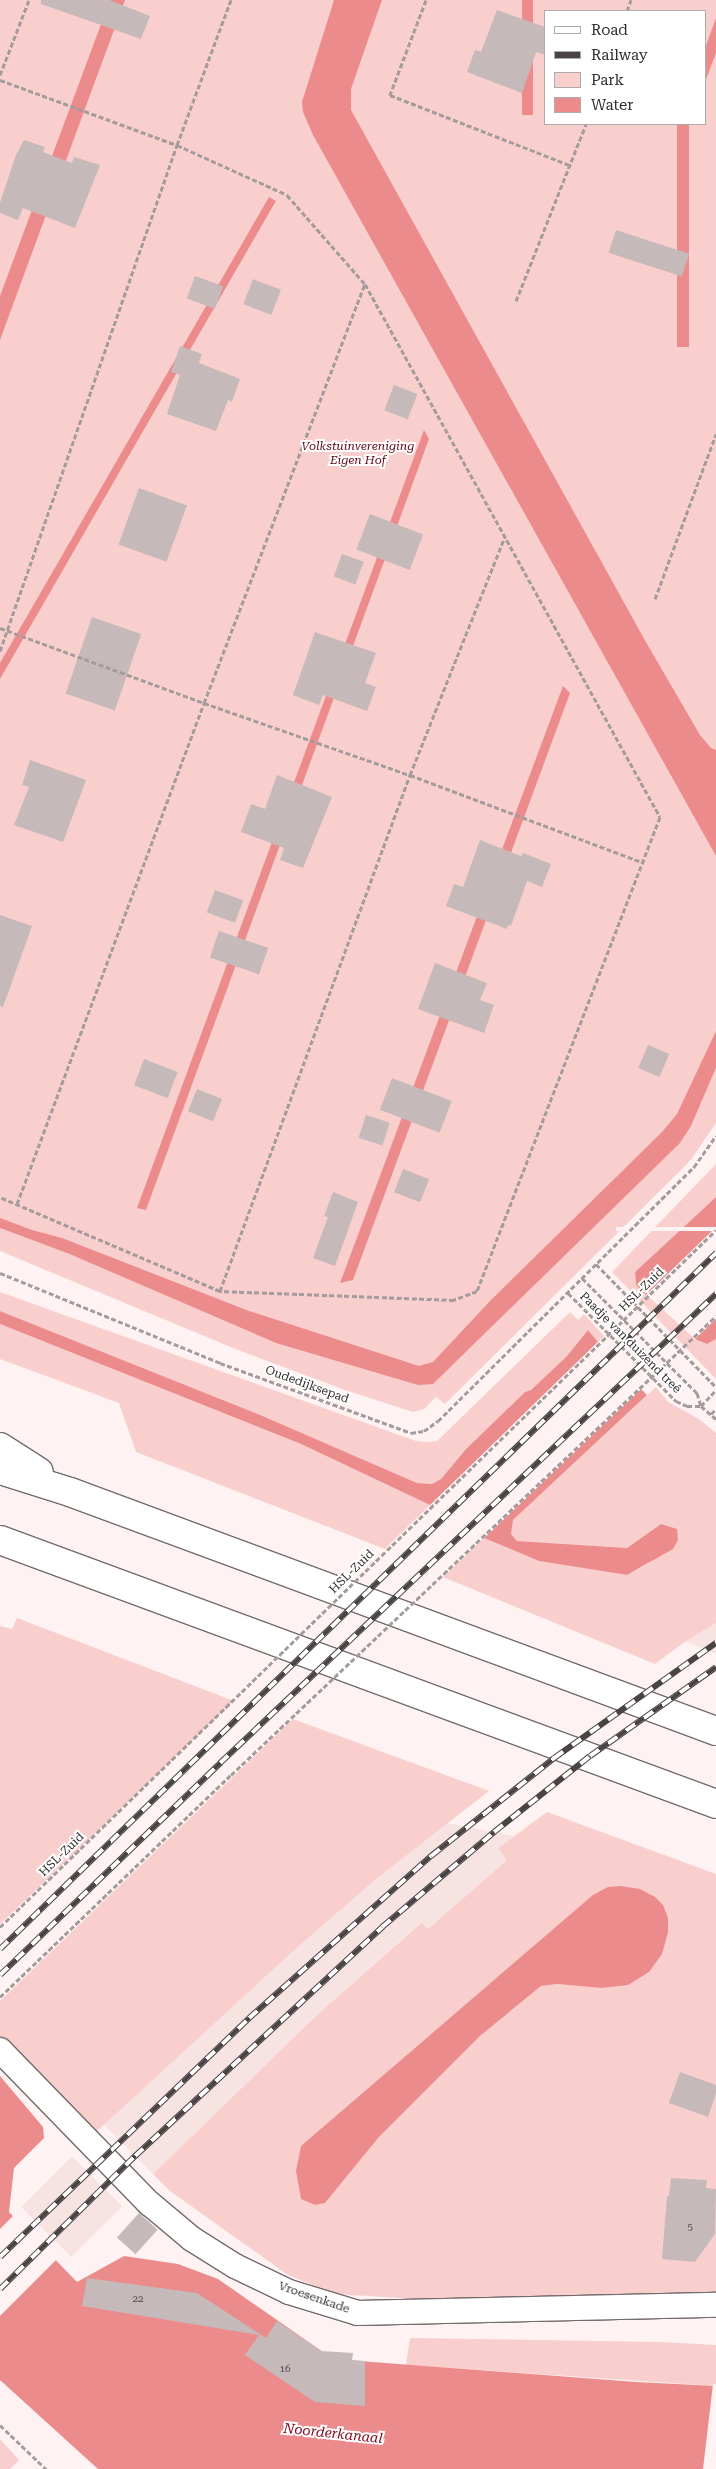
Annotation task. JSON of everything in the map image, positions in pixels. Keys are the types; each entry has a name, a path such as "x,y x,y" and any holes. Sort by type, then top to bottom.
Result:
{"highway":[{"path":"0,1447 70,1492"},
{"path":"0,1470 70,1492 716,1731"},
{"path":"0,1540 716,1804"}],"street":[{"name":"Vroesenkade","path":"0,2050 149,2203 192,2240 235,2266 289,2292 358,2313 716,2305"}],"path":[{"path":"0,75 29,0"},
{"path":"0,651 177,145 231,0"},
{"path":"426,0 390,95 570,165"},
{"path":"0,80 177,145 287,195 365,284 660,817 644,863 477,1291 454,1300 220,1291 0,1197"},
{"path":"516,301 586,125"},
{"path":"17,1204 204,703 365,284"},
{"path":"655,599 716,434"},
{"path":"220,1291 410,775 506,536"},
{"path":"0,628 204,703 410,775 644,863"},
{"name":"Paadje van duizend treê","path":"701,1406 688,1406 676,1402 568,1293 694,1167 716,1136"},
{"name":"HSL-Zuid","path":"0,1928 716,1230"},
{"path":"596,1264 716,1388 701,1406"},
{"name":"Oudedijksepad","path":"0,1273 220,1363 411,1433 424,1431 438,1421 568,1293"},
{"name":"Paadje van duizend treê","path":"582,1278 697,1393 701,1406 716,1419"},
{"path":"0,1997 231,1775 716,1316"},
{"path":"711,1414 716,1409"},
{"path":"0,2425 46,2469"}],"shaded area":[{"path":"716,1623 716,1654 686,1641"},
{"path":"446,1823 514,1836 498,1848 508,1859 428,1929 420,1923 317,2015 153,2174 103,2124 290,1954 376,1879"},
{"path":"72,2156 122,2206 71,2257 21,2207"}],"green space":[{"name":"Volkstuinvereniging Eigen Hof","path":"0,0 716,0 716,1052 682,1123 431,1372 402,1373 0,1224"},
{"path":"716,1068 716,1123 690,1161 445,1404 436,1397 424,1409 413,1412 345,1390 233,1348 0,1251 0,1228 418,1385 680,1143 691,1126"},
{"path":"716,1164 716,1197 635,1272 636,1285 695,1339 707,1344 716,1339 716,1379 612,1272"},
{"path":"0,1292 416,1441 428,1442 437,1441 570,1312 578,1320 584,1314 604,1336 598,1342 588,1330 567,1356 531,1390 525,1392 466,1449 441,1479 432,1484 417,1483 258,1414 0,1311"},
{"path":"0,1324 301,1444 430,1505 385,1549 136,1452 119,1403 0,1359"},
{"path":"656,1387 668,1402 699,1419 716,1433 716,1623 686,1641 655,1664 443,1577 484,1538 539,1561 627,1575 650,1563 661,1524 627,1548 517,1541 511,1534 511,1525 513,1520"},
{"path":"17,1618 234,1701 0,1924 0,1626 12,1629"},
{"path":"293,1719 489,1791 376,1879 290,1954 95,2133 0,2036 0,2001"},
{"path":"547,1812 716,1874 716,2300 416,2299 335,2294 288,2275 170,2191 153,2174 317,2015 421,1923 428,1929 507,1860 498,1848","holes":["640,1889 601,1988 557,1984 541,1986 480,2036 379,2137 325,2203 301,2199 300,2189"]},
{"path":"410,2338 661,2342 716,2345 716,2386 406,2365"},
{"path":"0,2439 19,2460 10,2469 0,2469"}],"water":[{"path":"110,0 125,0 0,340 0,296"},
{"path":"334,0 382,0 351,89 351,110 647,644 700,735 711,748 716,750 716,856 313,135 303,112 302,102"},
{"path":"522,0 533,0 533,115 522,115"},
{"path":"716,18 716,53 706,79 706,45"},
{"path":"677,125 689,125 689,347 677,347"},
{"path":"269,197 276,201 0,679 0,663"},
{"path":"424,430 429,439 146,1210 137,1208"},
{"path":"563,686 570,693 353,1280 340,1283"},
{"path":"716,1031 716,1068 691,1126 680,1143 433,1384 418,1385 276,1343 72,1255 0,1228 0,1218 32,1230 62,1238 249,1311 419,1366 433,1362 491,1300 662,1132 677,1114"},
{"path":"716,1197 716,1227 646,1295 636,1285 635,1272"},
{"path":"0,1311 258,1414 417,1483 432,1484 441,1479 466,1449 525,1392 531,1390 567,1356 588,1330 598,1342 430,1505 301,1444 0,1324"},
{"path":"716,1319 716,1339 707,1344 695,1339"},
{"path":"641,1389 647,1395 513,1520 511,1534 517,1541 627,1548 661,1524 677,1529 678,1540 673,1549 627,1575 539,1561 484,1538"},
{"path":"620,1886 640,1889 655,1897 663,1905 668,1918 668,1932 662,1954 649,1972 628,1985 601,1988 557,1984 541,1986 480,2036 379,2137 325,2203 315,2205 301,2199 296,2171 301,2146 593,1895 608,1887"},
{"name":"Noorderkanaal","path":"0,2076 43,2127 44,2138 14,2168 9,2212 77,2282 124,2256 178,2264 218,2279 333,2359 636,2382 716,2386 716,2469 98,2469 0,2380"}],"pier":[{"path":"616,1227 716,1227 716,1231 616,1231"},
{"path":"600,1340 600,1343 429,1507"},
{"path":"640,1387 643,1387 482,1540 482,1536"},
{"path":"15,2214 58,2258 0,2316 0,2229"},
{"path":"713,2384 716,2384 716,2469 703,2469"}],"building":[{"path":"41,0 109,0 150,16 141,39 41,4"},
{"path":"497,10 544,27 544,55 536,52 522,93 467,72 475,50 481,52"},
{"path":"24,140 45,147 43,152 72,163 74,157 100,165 75,228 23,208 18,220 0,213 0,203 16,155"},
{"path":"616,230 689,254 682,277 609,253"},
{"path":"195,276 223,286 215,309 187,299"},
{"path":"253,279 281,290 271,315 243,304"},
{"path":"180,346 202,354 199,363 240,379 232,402 228,400 216,431 167,414 180,375 171,372"},
{"path":"394,385 417,394 408,419 384,410"},
{"path":"139,488 187,505 166,562 118,544"},
{"path":"370,514 423,534 410,570 356,549"},
{"path":"342,554 364,562 355,584 334,577"},
{"path":"92,617 141,634 115,711 66,694"},
{"path":"315,632 376,653 365,683 376,687 367,711 323,695 319,705 293,695"},
{"path":"30,760 86,780 63,842 14,825 29,787 22,785"},
{"path":"277,775 332,797 303,868 280,860 284,848 241,832 251,804 265,809"},
{"path":"480,840 521,856 523,853 551,864 542,887 527,881 511,926 508,925 507,929 446,906 454,884 463,887"},
{"path":"215,890 243,900 235,923 207,913"},
{"path":"0,915 32,926 3,1007 0,1006"},
{"path":"219,931 268,948 259,974 210,957"},
{"path":"435,963 487,983 480,1000 494,1005 484,1033 418,1009"},
{"path":"648,1045 669,1054 659,1077 638,1068"},
{"path":"144,1059 178,1072 168,1098 134,1085"},
{"path":"392,1078 452,1101 440,1133 380,1110"},
{"path":"197,1089 222,1099 213,1121 188,1111"},
{"path":"366,1115 390,1123 382,1146 359,1138"},
{"path":"403,1169 429,1179 420,1202 394,1192"},
{"path":"333,1192 358,1202 335,1266 313,1258 328,1217 324,1216"},
{"path":"680,2072 716,2085 716,2093 708,2117 669,2103"},
{"path":"671,2178 707,2180 706,2188 716,2189 715,2234 695,2262 662,2259 667,2196 669,2196"},
{"path":"139,2213 158,2230 135,2254 117,2238"},
{"path":"87,2278 197,2293 266,2338 277,2321 321,2351 353,2353 352,2360 365,2361 365,2406 315,2402 245,2355 259,2335 82,2306"}],"railway":[{"path":"0,1949 716,1253"},
{"path":"0,1975 220,1763 716,1294"},
{"path":"0,2257 249,2018 431,1856 554,1758 716,1643"},
{"path":"0,2289 135,2156 382,1927 494,1832 590,1756 716,1667"}]}
